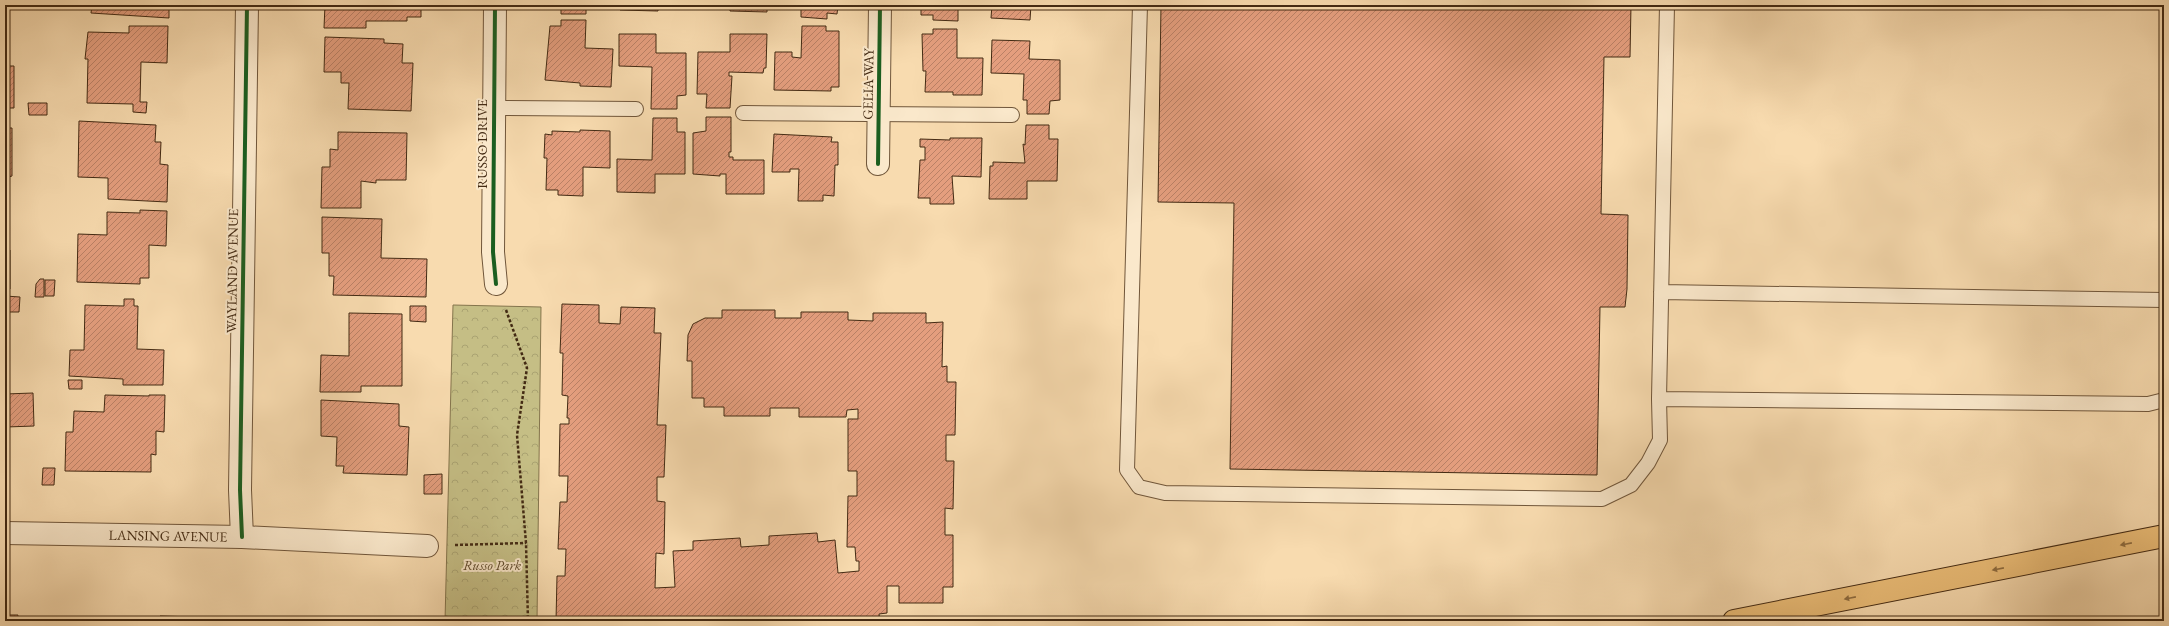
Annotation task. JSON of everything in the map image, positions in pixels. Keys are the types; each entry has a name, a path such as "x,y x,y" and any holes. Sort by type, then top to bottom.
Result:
{"highway":[{"path":"1734,621 2164,536"}],"street":[{"name":"WAYLAND AVENUE","path":"242,538 240,490 246,5"},
{"name":"RUSSO DRIVE","path":"494,5 493,252 496,284"},
{"name":"GELIA WAY","path":"878,164 880,5"},
{"name":"LANSING AVENUE","path":"5,533 242,538 427,546"}],"lane":[{"path":"1140,5 1127,470 1139,487 1165,493 1602,499 1631,485 1648,463 1660,440 1659,399 1667,5"},
{"path":"493,108 636,109"},
{"path":"743,113 1012,116"},
{"path":"1661,292 2164,300"},
{"path":"1659,399 2148,404 2164,400"}],"path":[{"path":"496,284 527,368 517,435 526,543 528,621"},
{"path":"427,546 526,543"}],"green space":[{"name":"Russo Park","path":"453,305 541,307 537,621 445,621"}],"building":[{"path":"92,5 169,5 169,18 91,13"},
{"path":"325,5 421,5 421,17 407,17 407,21 366,21 366,28 324,28"},
{"path":"549,5 586,5 586,14 561,14 561,7 549,7"},
{"path":"621,5 658,5 658,11 620,10"},
{"path":"730,5 767,5 767,12 730,11"},
{"path":"801,5 838,5 837,14 827,13 827,19 801,17"},
{"path":"921,5 958,5 958,21 933,20 933,15 921,15"},
{"path":"992,5 1031,5 1030,20 991,18"},
{"path":"1161,5 1631,5 1630,57 1604,57 1601,214 1628,215 1627,289 1625,307 1600,307 1597,475 1230,469 1234,203 1158,202"},
{"path":"561,20 586,20 585,48 613,49 611,87 580,86 580,83 545,80 550,26 561,26"},
{"path":"129,26 168,26 167,63 141,62 140,102 147,102 146,113 133,112 133,104 87,103 88,59 85,59 88,32 129,33"},
{"path":"802,26 826,26 826,31 839,31 839,87 831,87 831,91 774,90 775,52 792,52 792,57 801,58"},
{"path":"933,29 957,29 957,58 983,58 982,95 953,95 953,92 925,92 926,71 923,71 922,34 933,34"},
{"path":"619,34 656,34 656,53 686,53 686,95 677,96 677,109 651,109 652,67 619,66"},
{"path":"730,34 767,34 766,68 764,68 763,73 729,72 729,76 732,76 730,108 706,108 707,94 697,94 698,52 730,52"},
{"path":"325,37 384,39 384,43 403,44 402,63 413,63 411,111 348,109 349,83 341,83 341,72 324,72"},
{"path":"992,40 1030,41 1029,59 1060,60 1060,100 1050,101 1049,114 1027,114 1027,100 1023,100 1024,74 991,73"},
{"path":"5,66 14,66 14,108 5,108"},
{"path":"28,103 47,103 47,115 29,115"},
{"path":"706,117 731,117 731,152 729,152 729,157 733,157 733,160 764,160 764,194 726,194 726,174 720,174 720,176 693,174 693,133 706,131"},
{"path":"653,118 677,118 677,132 685,132 685,174 655,174 655,193 617,192 617,159 652,160"},
{"path":"79,121 156,125 155,142 161,142 160,164 168,165 167,202 108,199 108,178 78,177"},
{"path":"1026,125 1049,125 1049,139 1058,139 1057,181 1027,181 1027,199 989,199 990,166 993,166 993,162 1025,163 1023,144 1025,145"},
{"path":"5,128 12,128 12,176 9,177 8,199 5,199"},
{"path":"580,130 610,131 610,168 583,167 583,196 558,195 558,190 546,190 547,158 544,158 545,134 552,135 552,131 580,132"},
{"path":"338,132 407,133 406,180 376,180 376,183 361,181 361,208 321,208 322,167 330,167 330,149 338,150"},
{"path":"774,134 832,137 831,142 838,142 838,165 835,165 834,196 823,195 823,201 798,201 799,169 790,169 790,172 772,172"},
{"path":"950,138 982,138 981,177 952,176 954,204 930,204 930,198 918,198 920,160 925,160 925,147 920,147 920,139 950,140"},
{"path":"140,210 167,211 166,246 149,245 149,278 140,278 140,284 77,282 78,234 107,235 107,212 140,213"},
{"path":"322,217 382,219 381,258 427,259 426,297 333,295 334,276 329,276 329,253 322,253"},
{"path":"5,250 10,250 10,289 5,289"},
{"path":"40,279 44,279 44,297 35,297 36,284"},
{"path":"45,280 55,280 54,296 45,296"},
{"path":"5,296 20,297 19,312 9,312 7,350 5,350"},
{"path":"124,299 134,299 134,306 138,306 137,349 164,350 163,385 123,385 123,379 69,376 70,350 84,350 85,305 124,306"},
{"path":"562,304 599,305 599,323 620,324 621,307 655,308 654,333 661,333 657,425 666,425 664,477 657,477 657,501 665,502 664,554 656,553 655,588 675,587 673,551 693,550 693,541 740,538 741,547 769,545 769,536 817,533 818,542 835,540 838,573 859,571 859,561 856,561 855,547 847,547 848,496 857,496 857,471 848,471 848,419 858,419 858,409 847,410 846,417 799,417 799,408 770,408 770,416 724,416 724,407 704,407 704,398 692,398 692,361 687,361 688,335 693,324 705,318 722,318 722,310 775,310 775,318 801,318 801,312 848,312 848,320 873,321 873,313 926,313 926,323 943,322 942,367 947,366 947,382 956,382 955,435 946,435 946,461 954,461 953,509 945,508 945,535 953,535 953,587 943,587 943,603 899,603 899,586 887,586 887,613 879,614 880,621 641,621 640,618 615,621 556,621 557,576 565,576 566,549 558,549 560,502 567,502 568,476 559,476 560,424 569,424 569,418 567,418 568,396 562,395 563,353 560,353"},
{"path":"410,306 426,306 426,322 410,321"},
{"path":"349,313 402,314 402,386 361,386 361,392 320,392 321,355 349,356"},
{"path":"68,380 82,380 82,389 69,389"},
{"path":"33,393 34,426 6,427 5,394"},
{"path":"105,395 165,395 164,432 156,431 156,455 151,454 151,472 65,471 66,432 73,432 74,411 104,412"},
{"path":"321,400 399,404 399,426 409,427 407,475 343,473 344,466 336,466 337,437 321,436"},
{"path":"5,434 7,434 7,474 5,474"},
{"path":"43,468 55,468 54,485 42,485"},
{"path":"442,474 442,494 424,494 424,475"},
{"path":"5,615 18,615 17,620 44,621 5,621"},
{"path":"160,616 196,617 196,621 160,621"},
{"path":"110,617 145,617 145,621 110,621"},
{"path":"297,618 333,619 333,621 297,621"}],"cycle path":[{"path":"242,537 240,490 247,5"},
{"path":"495,5 493,252 496,284"},
{"path":"878,164 880,5"}]}
